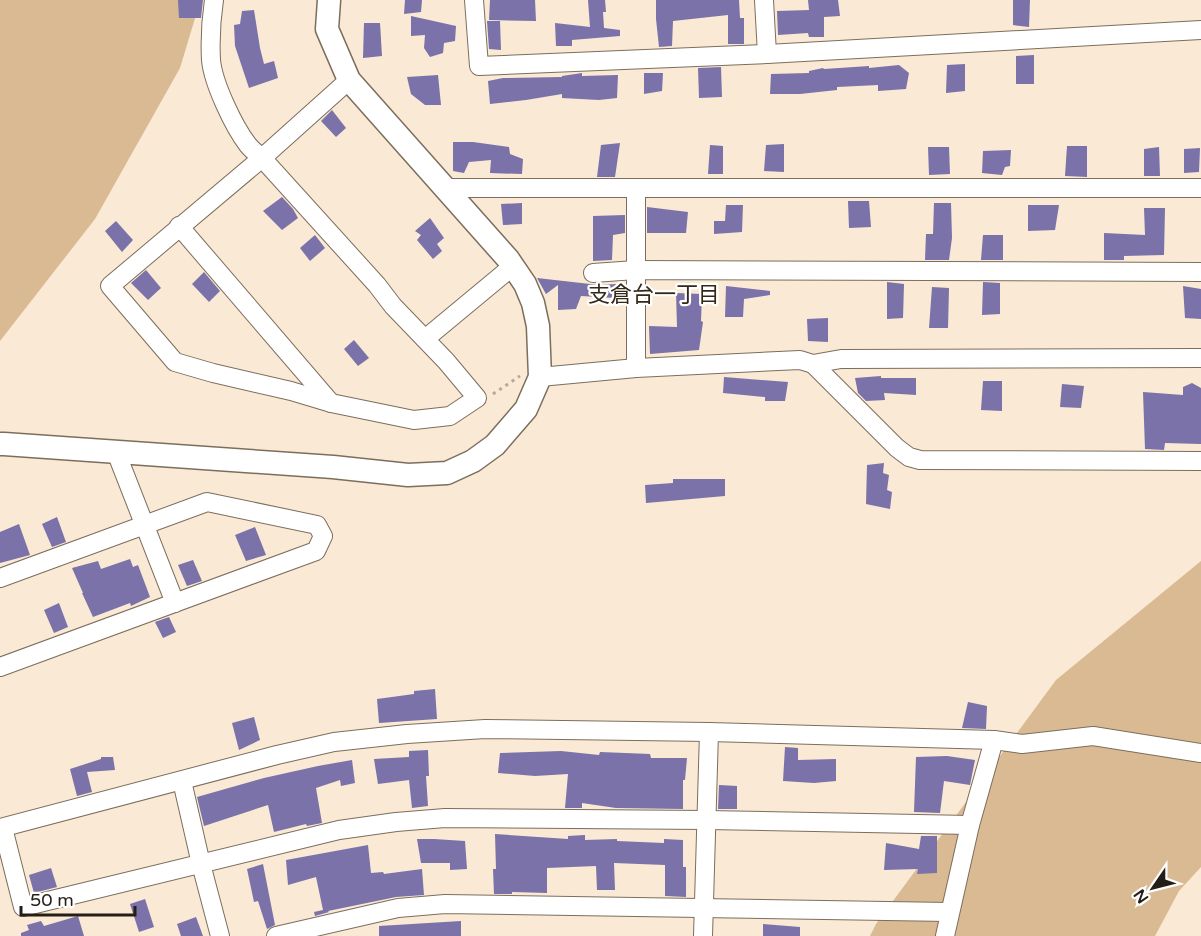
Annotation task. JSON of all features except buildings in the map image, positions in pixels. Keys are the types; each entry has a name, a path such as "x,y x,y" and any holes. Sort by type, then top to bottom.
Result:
{"street":[{"path":"214,0 211,60 215,81 248,146 262,158 477,398 450,416 414,420 331,403 176,362 110,286 262,158 349,80"},
{"path":"0,444 333,467 408,475 447,473 473,461 495,445 526,409 539,370 538,326 533,303 525,284 508,259 349,80 327,29 329,0"},
{"path":"474,0 479,66 767,54 1201,30"},
{"path":"764,0 767,54"},
{"path":"446,188 1201,188"},
{"path":"636,188 636,368"},
{"path":"180,226 331,403"},
{"path":"425,339 513,266"},
{"path":"593,273 636,270 1201,272"},
{"path":"539,370 800,360 813,364 841,359 1201,358"},
{"path":"813,364 897,448 909,457 920,460 1201,461"},
{"path":"116,452 176,603"},
{"path":"0,578 207,502 317,525 324,536 316,551 0,667"},
{"path":"970,825 444,818 396,822 339,830 23,907 1,828 334,742 485,729 709,732 994,740 1022,744 1093,736 1201,753"},
{"path":"703,936 709,732"},
{"path":"945,936 970,825 994,740"},
{"path":"182,781 220,936"},
{"path":"276,936 398,908 445,904 950,912"}],"path":[{"path":"477,398 488,398 539,370"}],"shaded area":[{"path":"0,0 197,0 196,15 180,68 95,219 0,341"},
{"path":"1201,561 1201,867 1179,891 1155,936 870,936 876,924 1056,680"}],"district":[{"name":"支倉台一丁目","path":"654,295"}]}
